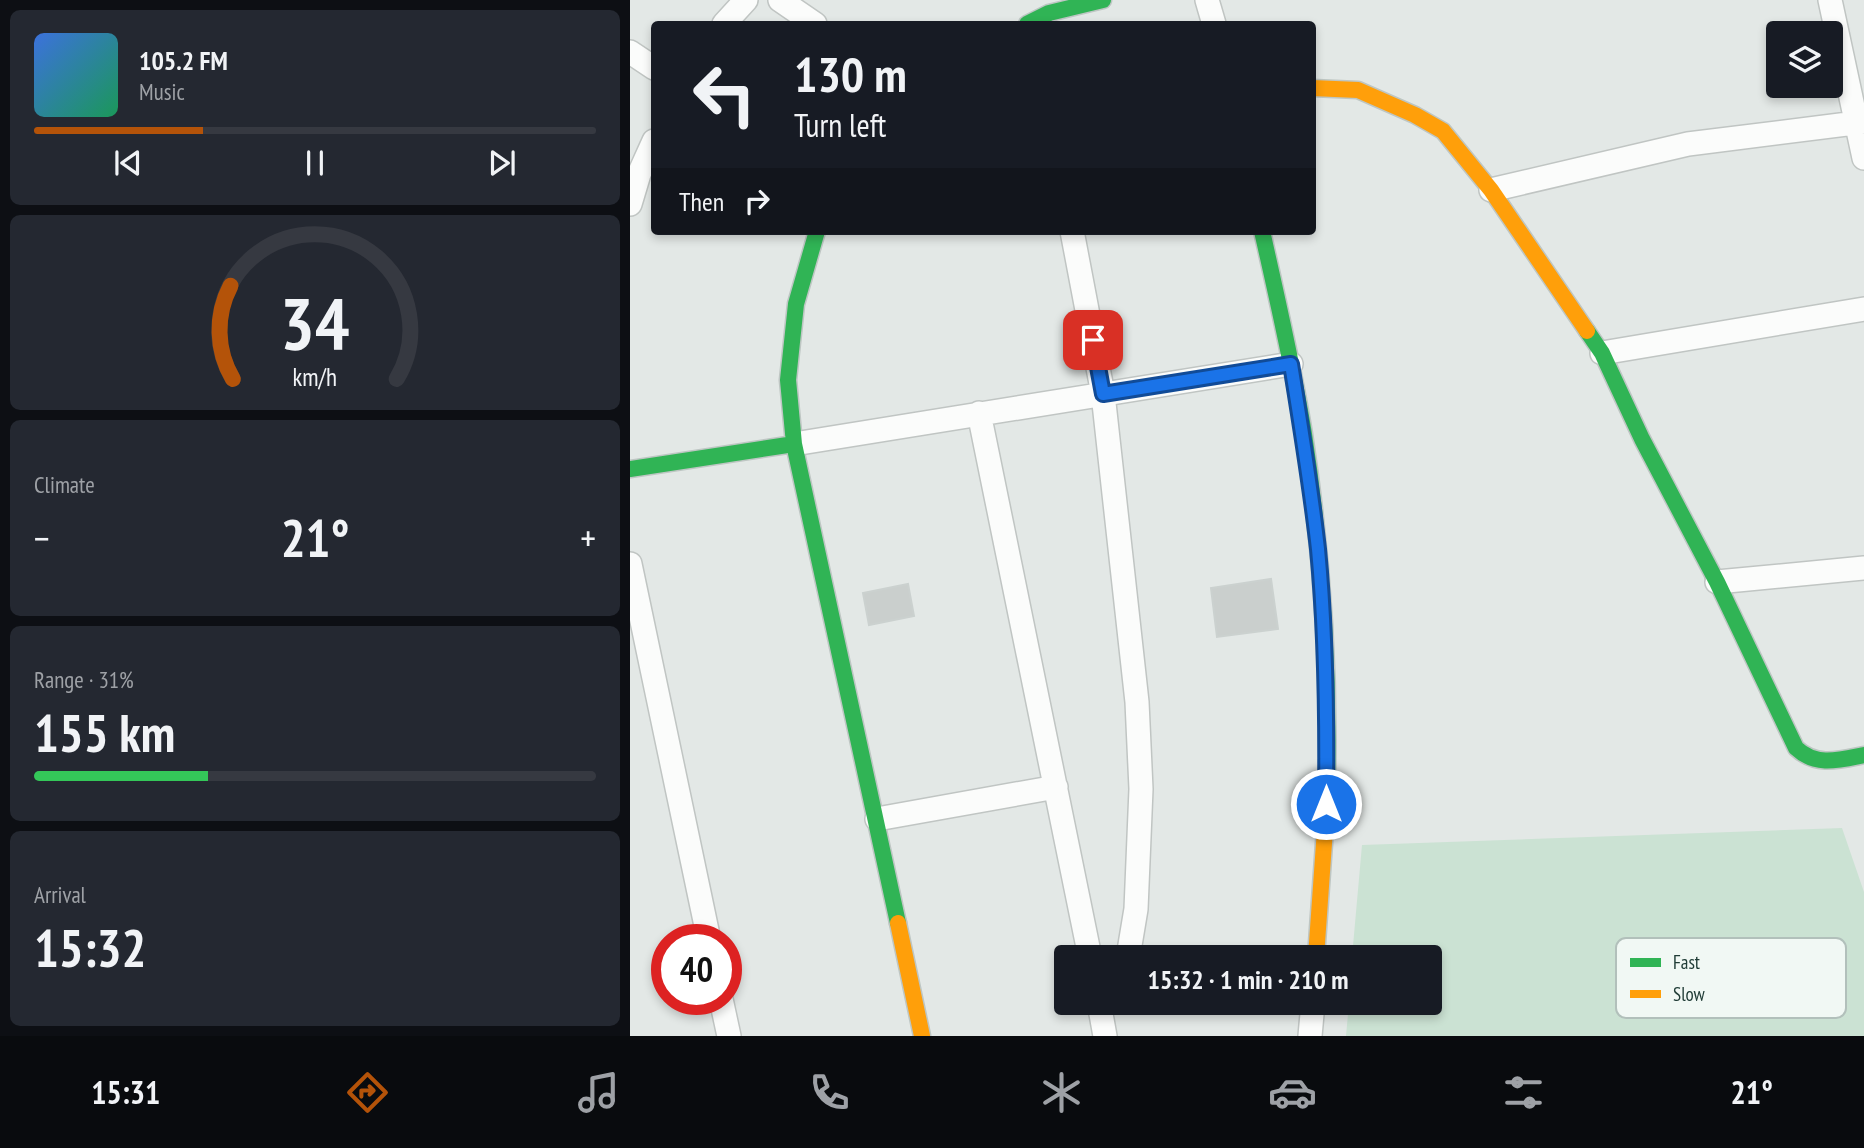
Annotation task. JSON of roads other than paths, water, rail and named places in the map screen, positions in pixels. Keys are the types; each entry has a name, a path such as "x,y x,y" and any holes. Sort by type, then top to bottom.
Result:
{"street":[{"path":"727,21 746,0"},
{"path":"780,0 811,21"},
{"path":"1033,21 1049,13 1103,0"},
{"path":"1207,0 1213,21"},
{"path":"1830,0 1861,122 1864,158"},
{"path":"630,51 651,66"},
{"path":"1316,88 1359,90 1443,131 1491,190 1602,353 1642,439 1717,582 1796,748 1804,757 1820,761 1864,755"},
{"path":"1491,190 1688,144 1861,122"},
{"path":"630,204 651,148"},
{"path":"816,235 796,304 788,380 793,444 877,819 922,1036"},
{"path":"1073,235 1103,394 1138,702 1141,789 1136,909 1130,945"},
{"path":"1263,235 1291,364 1308,463 1318,551 1326,720 1326,804 1317,945"},
{"path":"1602,353 1864,309"},
{"path":"630,469 1291,364"},
{"path":"979,413 1088,945"},
{"path":"630,565 640,657 705,924"},
{"path":"1717,582 1864,568"},
{"path":"877,819 1056,786"},
{"path":"724,1015 729,1036"},
{"path":"1310,1036 1312,1015"}]}
